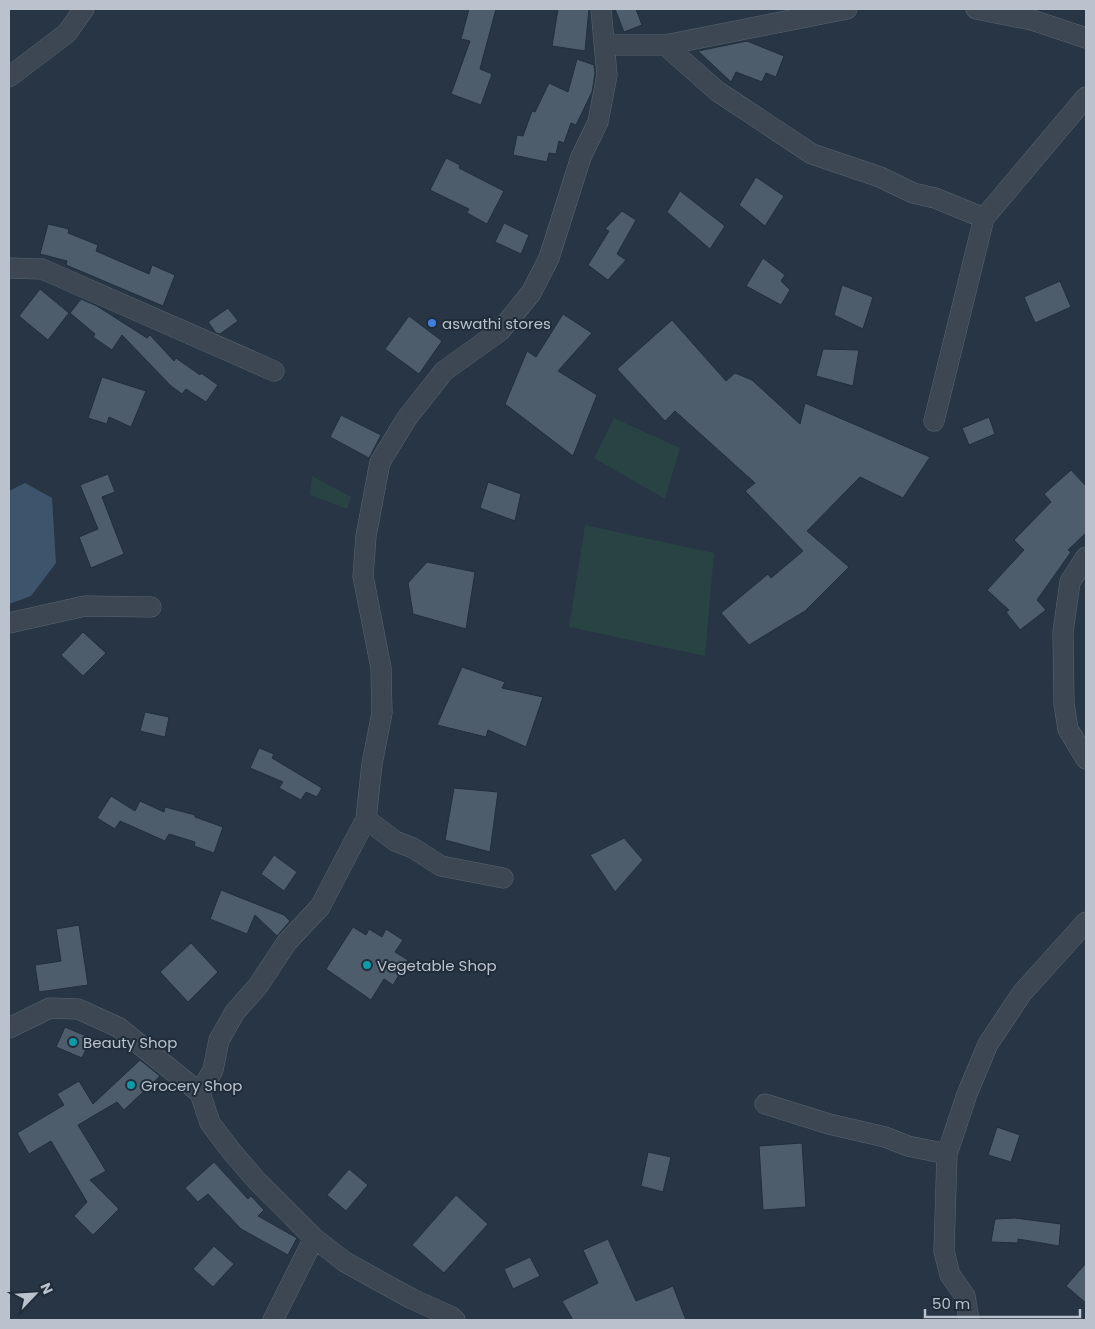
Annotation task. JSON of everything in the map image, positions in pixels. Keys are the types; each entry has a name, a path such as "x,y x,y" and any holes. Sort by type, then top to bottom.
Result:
{"street":[{"path":"9,77 67,33 84,9"},
{"path":"200,1093 213,1070 219,1040 235,1012 258,986 287,942 320,907 366,819 372,764 382,713 381,668 363,576 366,536 380,462 408,418 444,371 500,331 531,293 549,258 581,157 598,122 607,75 606,45 601,9"},
{"path":"606,45 665,45 847,9"},
{"path":"976,9 1032,20 1086,38"},
{"path":"665,45 717,91 812,154 880,177 913,194 935,198 984,218"},
{"path":"934,421 984,218 1086,97"},
{"path":"9,268 42,269 274,371"},
{"path":"1086,557 1070,582 1062,632 1064,704 1068,729 1086,759"},
{"path":"9,623 86,606 151,607"},
{"path":"366,819 396,841 413,848 441,866 502,878"},
{"path":"969,1320 965,1296 950,1275 944,1251 947,1154 967,1094 988,1044 1022,993 1086,922"},
{"path":"9,1028 50,1008 78,1009 118,1027 200,1093 210,1123 232,1152 257,1181 314,1238 345,1262 412,1299 450,1316 454,1320"},
{"path":"765,1104 829,1124 885,1137 908,1146 947,1154"},
{"path":"273,1320 314,1238"}],"green space":[{"path":"614,418 680,448 665,499 594,458"},
{"path":"312,476 351,497 347,509 310,495"},
{"path":"585,525 714,553 705,656 569,627"}],"water":[{"path":"25,483 52,498 56,563 31,596 9,604 9,491"}],"building":[{"path":"469,9 496,9 480,69 492,74 481,105 451,94 470,41 461,39"},
{"path":"558,9 589,9 585,51 552,46"},
{"path":"615,9 636,9 642,25 624,32"},
{"path":"747,41 784,56 776,77 766,73 762,82 736,72 731,82 698,51"},
{"path":"577,59 594,65 595,74 592,92 576,125 571,123 564,143 559,141 556,154 549,153 547,162 513,155 517,135 523,136 532,111 535,112 549,83 568,92"},
{"path":"446,158 460,165 459,168 504,191 487,224 467,213 469,209 430,190"},
{"path":"756,177 784,196 765,226 739,205"},
{"path":"680,191 725,226 710,249 667,212"},
{"path":"622,211 636,220 617,254 626,260 608,280 588,265 609,231 605,229"},
{"path":"504,223 529,235 521,254 495,242"},
{"path":"48,224 69,229 68,233 98,245 96,251 149,274 152,265 175,275 163,306 66,265 67,261 40,254"},
{"path":"763,258 785,275 781,281 790,290 781,305 746,286"},
{"path":"1060,281 1071,307 1035,323 1024,297"},
{"path":"842,285 873,297 863,329 834,315"},
{"path":"40,289 69,313 48,340 19,316"},
{"path":"81,299 97,306 147,338 150,335 174,361 176,358 218,385 206,402 186,389 182,394 171,386 122,335 112,350 93,337 95,334 70,313"},
{"path":"228,308 238,321 220,334 216,333 208,322"},
{"path":"563,314 592,333 558,371 597,395 573,456 505,404 527,351 536,357"},
{"path":"409,316 442,341 419,374 385,349"},
{"path":"672,320 726,381 735,373 752,380 800,424 805,403 930,457 903,498 860,477 807,531 849,567 805,611 749,645 721,613 768,574 771,578 803,551 745,491 755,483 675,411 665,421 617,369"},
{"path":"823,349 859,350 853,386 816,376"},
{"path":"102,377 146,391 131,427 109,417 107,424 88,418"},
{"path":"341,415 381,435 369,458 330,437"},
{"path":"989,417 995,434 969,445 962,428"},
{"path":"1071,470 1086,486 1086,533 1068,550 1071,552 1037,600 1046,610 1020,630 1006,612 1009,610 987,590 1024,550 1014,540 1051,502 1044,494"},
{"path":"108,474 115,492 102,497 124,554 91,568 79,537 98,529 80,485"},
{"path":"488,482 521,494 515,521 480,508"},
{"path":"427,562 475,572 466,629 413,614 408,583"},
{"path":"83,632 106,653 83,676 61,655"},
{"path":"462,667 505,682 502,688 543,697 526,747 488,730 486,737 437,725"},
{"path":"145,712 169,717 165,737 140,731"},
{"path":"259,748 274,754 272,758 322,788 317,797 306,792 301,800 279,788 283,782 250,768"},
{"path":"454,788 498,792 490,852 445,840"},
{"path":"111,796 135,811 140,801 164,812 165,807 195,815 195,817 223,827 214,853 194,846 195,842 169,834 165,841 120,821 115,829 97,818"},
{"path":"624,838 643,860 615,892 590,855"},
{"path":"274,855 297,872 284,891 261,874"},
{"path":"221,890 284,915 290,921 277,936 255,915 247,934 210,919"},
{"path":"79,925 88,985 39,992 35,965 61,961 56,929"},
{"name":"Vegetable Shop","path":"353,927 366,935 369,929 382,937 386,929 403,940 395,952 408,960 393,985 384,979 371,1000 326,969"},
{"path":"191,943 218,972 188,1002 160,972"},
{"name":"Beauty Shop","path":"65,1027 91,1038 82,1058 56,1047"},
{"path":"140,1060 160,1076 124,1110 117,1102 78,1125 106,1171 90,1180 119,1209 93,1235 74,1216 87,1202 51,1141 29,1154 17,1133 64,1105 57,1094 79,1081 93,1104"},
{"path":"997,1127 1020,1135 1011,1162 988,1155"},
{"path":"802,1143 806,1207 763,1210 759,1146"},
{"path":"648,1152 671,1157 663,1192 641,1186"},
{"path":"214,1162 248,1199 251,1196 264,1210 258,1216 297,1238 288,1255 241,1229 208,1194 198,1202 185,1188"},
{"path":"349,1169 368,1185 346,1211 327,1195"},
{"path":"456,1195 488,1224 444,1273 412,1245"},
{"path":"1015,1218 1061,1224 1059,1246 1018,1239 1018,1243 991,1242 995,1219"},
{"path":"608,1239 636,1301 673,1286 686,1320 573,1320 562,1301 598,1283 583,1250"},
{"path":"214,1246 234,1264 213,1287 193,1269"},
{"path":"530,1257 540,1276 513,1289 504,1269"},
{"path":"1086,1263 1086,1303 1066,1286"}],"place":[{"name":"aswathi stores","path":"432,323"},
{"name":"Vegetable Shop","path":"367,965"},
{"name":"Beauty Shop","path":"73,1042"},
{"name":"Grocery Shop","path":"131,1085"}]}
